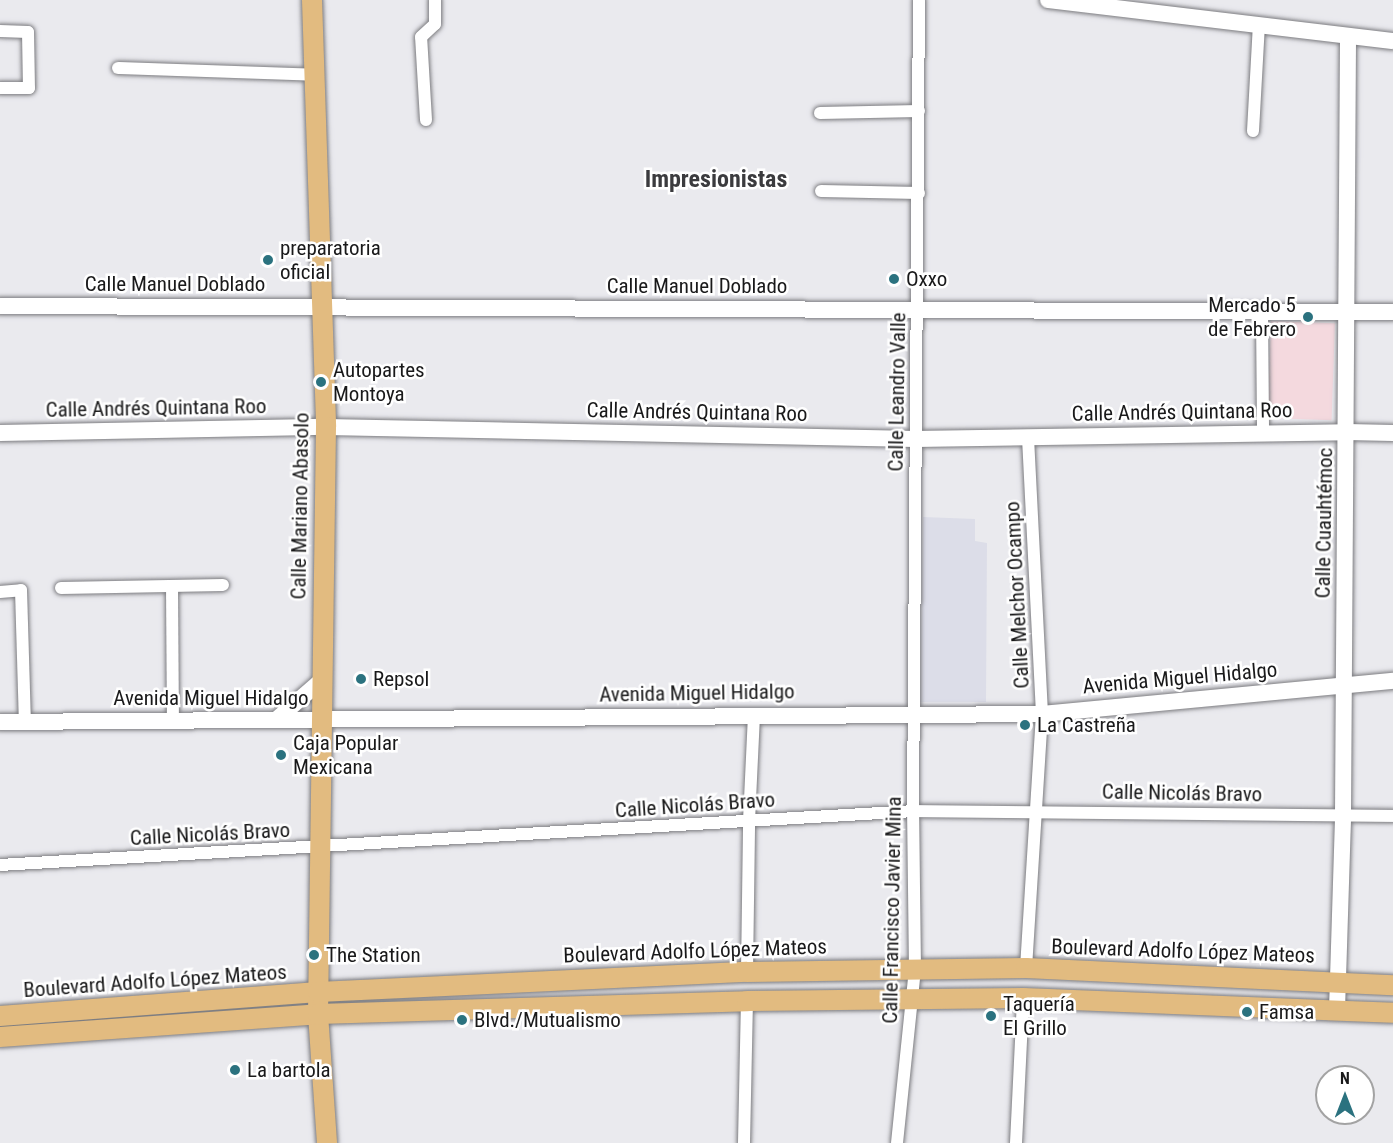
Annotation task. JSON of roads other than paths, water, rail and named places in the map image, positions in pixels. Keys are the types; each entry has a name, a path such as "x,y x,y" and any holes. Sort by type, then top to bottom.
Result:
{"main road":[{"name":"Calle Mariano Abasolo","path":"312,0 316,75 320,306 326,427 318,1014 327,1143"},
{"path":"1048,0 1393,41"},
{"name":"Calle Cuauhtémoc","path":"1337,1010 1345,685 1348,37"},
{"name":"Calle Manuel Doblado","path":"0,306 1393,312"},
{"name":"Calle Andrés Quintana Roo","path":"0,433 326,427 915,439 1393,433"},
{"path":"277,719 322,680"},
{"name":"Avenida Miguel Hidalgo","path":"0,722 754,714 1042,714 1393,681"},
{"name":"Boulevard Adolfo López Mateos","path":"0,1016 318,992 747,972 1026,968 1393,985"},
{"name":"Boulevard Adolfo López Mateos","path":"0,1037 318,1014 747,1001 1023,998 1393,1013"}],"street":[{"path":"426,120 421,37 435,24 435,0"},
{"name":"Calle Leandro Valle","path":"914,713 919,0"},
{"path":"1253,131 1259,25"},
{"path":"0,31 28,32 29,88 0,88"},
{"path":"118,68 316,75"},
{"path":"820,113 919,111"},
{"path":"821,191 919,193"},
{"path":"1262,312 1263,434"},
{"name":"Calle Melchor Ocampo","path":"1026,968 1042,714 1029,436"},
{"path":"61,588 223,585"},
{"path":"172,586 173,720"},
{"path":"0,592 21,590 26,722"},
{"name":"Calle Francisco Javier Mina","path":"897,1143 914,999 914,713"},
{"path":"747,972 749,821 754,714"},
{"name":"Calle Nicolás Bravo","path":"0,866 913,811 1393,816"},
{"path":"1016,1143 1023,998"},
{"path":"744,1143 747,1001"}],"place":[{"name":"preparatoria oficial","path":"268,260"},
{"name":"Oxxo","path":"894,279"},
{"name":"Mercado 5 de Febrero","path":"1308,317"},
{"name":"Autopartes Montoya","path":"321,382"},
{"name":"Repsol","path":"361,679"},
{"name":"La Castreña","path":"1025,725"},
{"name":"Caja Popular Mexicana","path":"281,755"},
{"name":"The Station","path":"314,955"},
{"name":"Famsa","path":"1247,1012"},
{"name":"Taquería El Grillo","path":"991,1016"},
{"name":"Blvd./Mutualismo","path":"462,1020"},
{"name":"La bartola","path":"235,1070"}],"district":[{"name":"Impresionistas","path":"716,180"}]}
